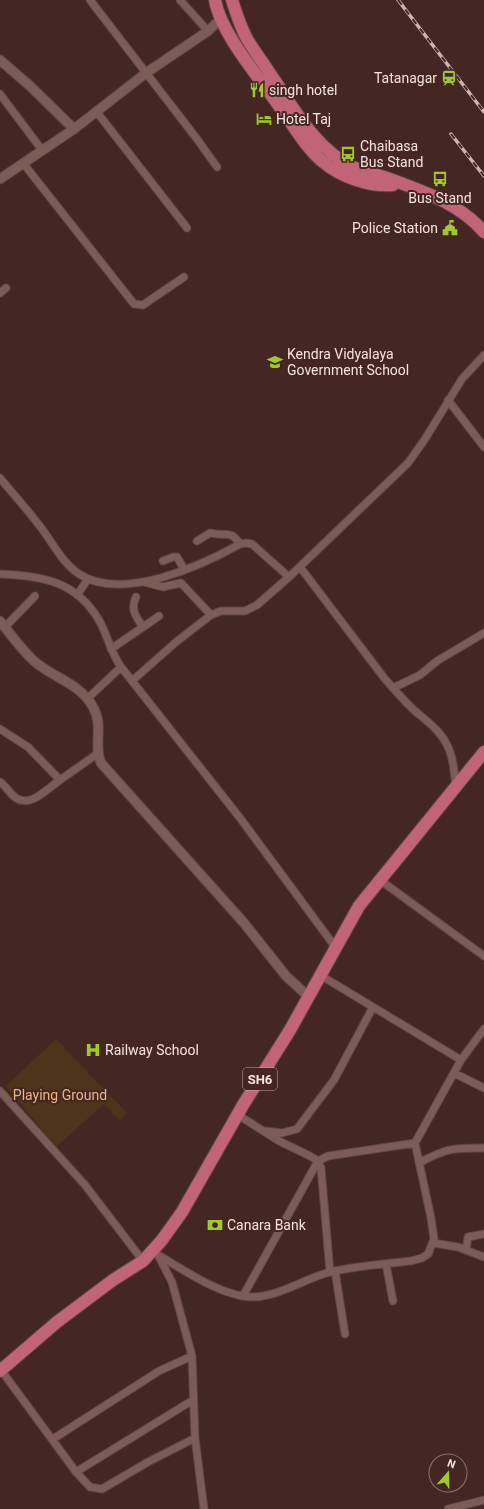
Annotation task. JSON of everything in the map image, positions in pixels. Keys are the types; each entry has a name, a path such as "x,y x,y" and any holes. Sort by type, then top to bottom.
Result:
{"main road":[{"path":"215,0 221,19 233,41 307,145 322,161 335,170 353,178 388,186 400,184"},
{"path":"232,0 247,38 311,132 339,160 445,201 466,215 484,232"},
{"name":"SH6","path":"1,1370 57,1322 102,1288 156,1252 182,1212 238,1115 290,1030 359,906 484,752"}],"street":[{"path":"180,0 208,31"},
{"path":"92,1 217,167"},
{"path":"0,179 74,129 146,73 208,31 221,19"},
{"path":"0,60 30,86 74,129"},
{"path":"0,94 42,150"},
{"path":"96,111 187,228"},
{"path":"23,163 134,304 143,305 184,277"},
{"path":"132,681 176,642 211,615 222,611 245,611 251,608 300,567 408,463 425,439 462,379 483,359"},
{"path":"448,400 484,447"},
{"path":"0,478 2,487 38,524 60,556 78,574 88,579 106,583 144,582 163,587 181,583 211,615"},
{"path":"197,540 210,533 219,536 229,534 235,536 240,544"},
{"path":"144,582 212,559 246,542 252,544 289,577"},
{"path":"163,560 177,557 184,569"},
{"path":"300,567 393,688 443,737 452,760 456,786"},
{"path":"0,574 51,580 66,586 93,612 100,622 111,649 121,667 252,835 336,948"},
{"path":"77,595 88,579"},
{"path":"35,596 2,624 34,661 74,685 88,698 94,708 98,722 99,735 97,754 101,763 244,923 286,976 309,997"},
{"path":"136,597 133,607 143,627"},
{"path":"111,649 159,616"},
{"path":"393,688 420,674 437,661 484,633"},
{"path":"88,698 121,667"},
{"path":"0,729 28,747 60,780"},
{"path":"0,782 15,797 22,801 28,801 36,798 97,754"},
{"path":"380,880 484,956"},
{"path":"320,975 461,1060"},
{"path":"264,1131 282,1133 297,1129 334,1080 373,1007"},
{"path":"156,1252 216,1287 242,1296 256,1297 270,1294 332,1272 422,1258 428,1254 433,1243 431,1218 415,1143 461,1060 484,1029"},
{"path":"454,1073 484,1088"},
{"path":"0,1091 85,1185 143,1261"},
{"path":"238,1115 318,1161 321,1168 332,1272 345,1334"},
{"path":"242,1296 318,1161 328,1156 415,1143"},
{"path":"419,1163 442,1151 455,1148 484,1148"},
{"path":"466,1250 468,1237 484,1234"},
{"path":"433,1243 466,1250 484,1257"},
{"path":"156,1252 172,1282 192,1356 193,1400 204,1509"},
{"path":"386,1264 393,1301"},
{"path":"53,1439 159,1371 192,1356"},
{"path":"1,1370 76,1472 90,1487 96,1490 102,1489 148,1462 196,1438"},
{"path":"76,1472 193,1400"},
{"path":"448,1509 484,1500"}],"green space":[{"name":"Playing Ground","path":"56,1039 127,1113 120,1121 104,1104 56,1147 6,1086"}],"railway":[{"path":"398,0 484,112"},
{"path":"451,134 484,176"}],"place":[{"name":"Tatanagar","path":"449,78"},
{"name":"singh hotel","path":"257,90"},
{"name":"Hotel Taj","path":"264,119"},
{"name":"Chaibasa Bus Stand","path":"348,154"},
{"name":"Bus Stand","path":"440,179"},
{"name":"Police Station","path":"450,228"},
{"name":"Kendra Vidyalaya Government School","path":"275,362"},
{"name":"Railway School","path":"93,1050"},
{"name":"Canara Bank","path":"215,1225"}]}
